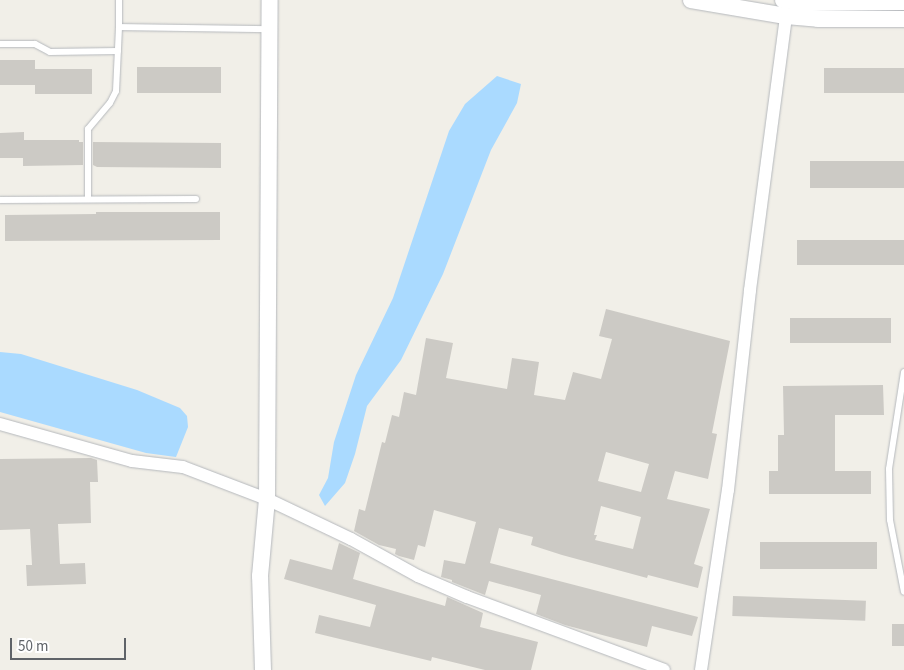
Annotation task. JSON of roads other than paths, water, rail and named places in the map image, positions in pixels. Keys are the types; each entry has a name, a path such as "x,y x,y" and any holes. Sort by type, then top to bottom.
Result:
{"street":[{"path":"263,670 260,576 267,499 270,0"},
{"path":"691,0 785,8 818,19 904,18"},
{"path":"785,8 808,3 904,2"},
{"path":"701,670 728,490 750,290 785,8"},
{"path":"0,424 132,461 183,467 267,499 351,539 434,583 532,622 664,670"}],"lane":[{"path":"88,199 88,129 110,103 116,92 119,0"},
{"path":"119,27 270,29"},
{"path":"0,44 35,44 50,52 118,51"},
{"path":"0,200 196,199"},
{"path":"904,372 889,469 890,520 904,592"}],"water":[{"path":"497,76 521,84 517,103 491,150 443,274 401,360 367,406 355,454 345,483 325,506 319,495 328,478 334,442 356,375 393,298 449,131 465,104"},
{"path":"0,352 21,354 137,390 180,408 187,416 188,427 176,457 146,453 0,412"}]}
